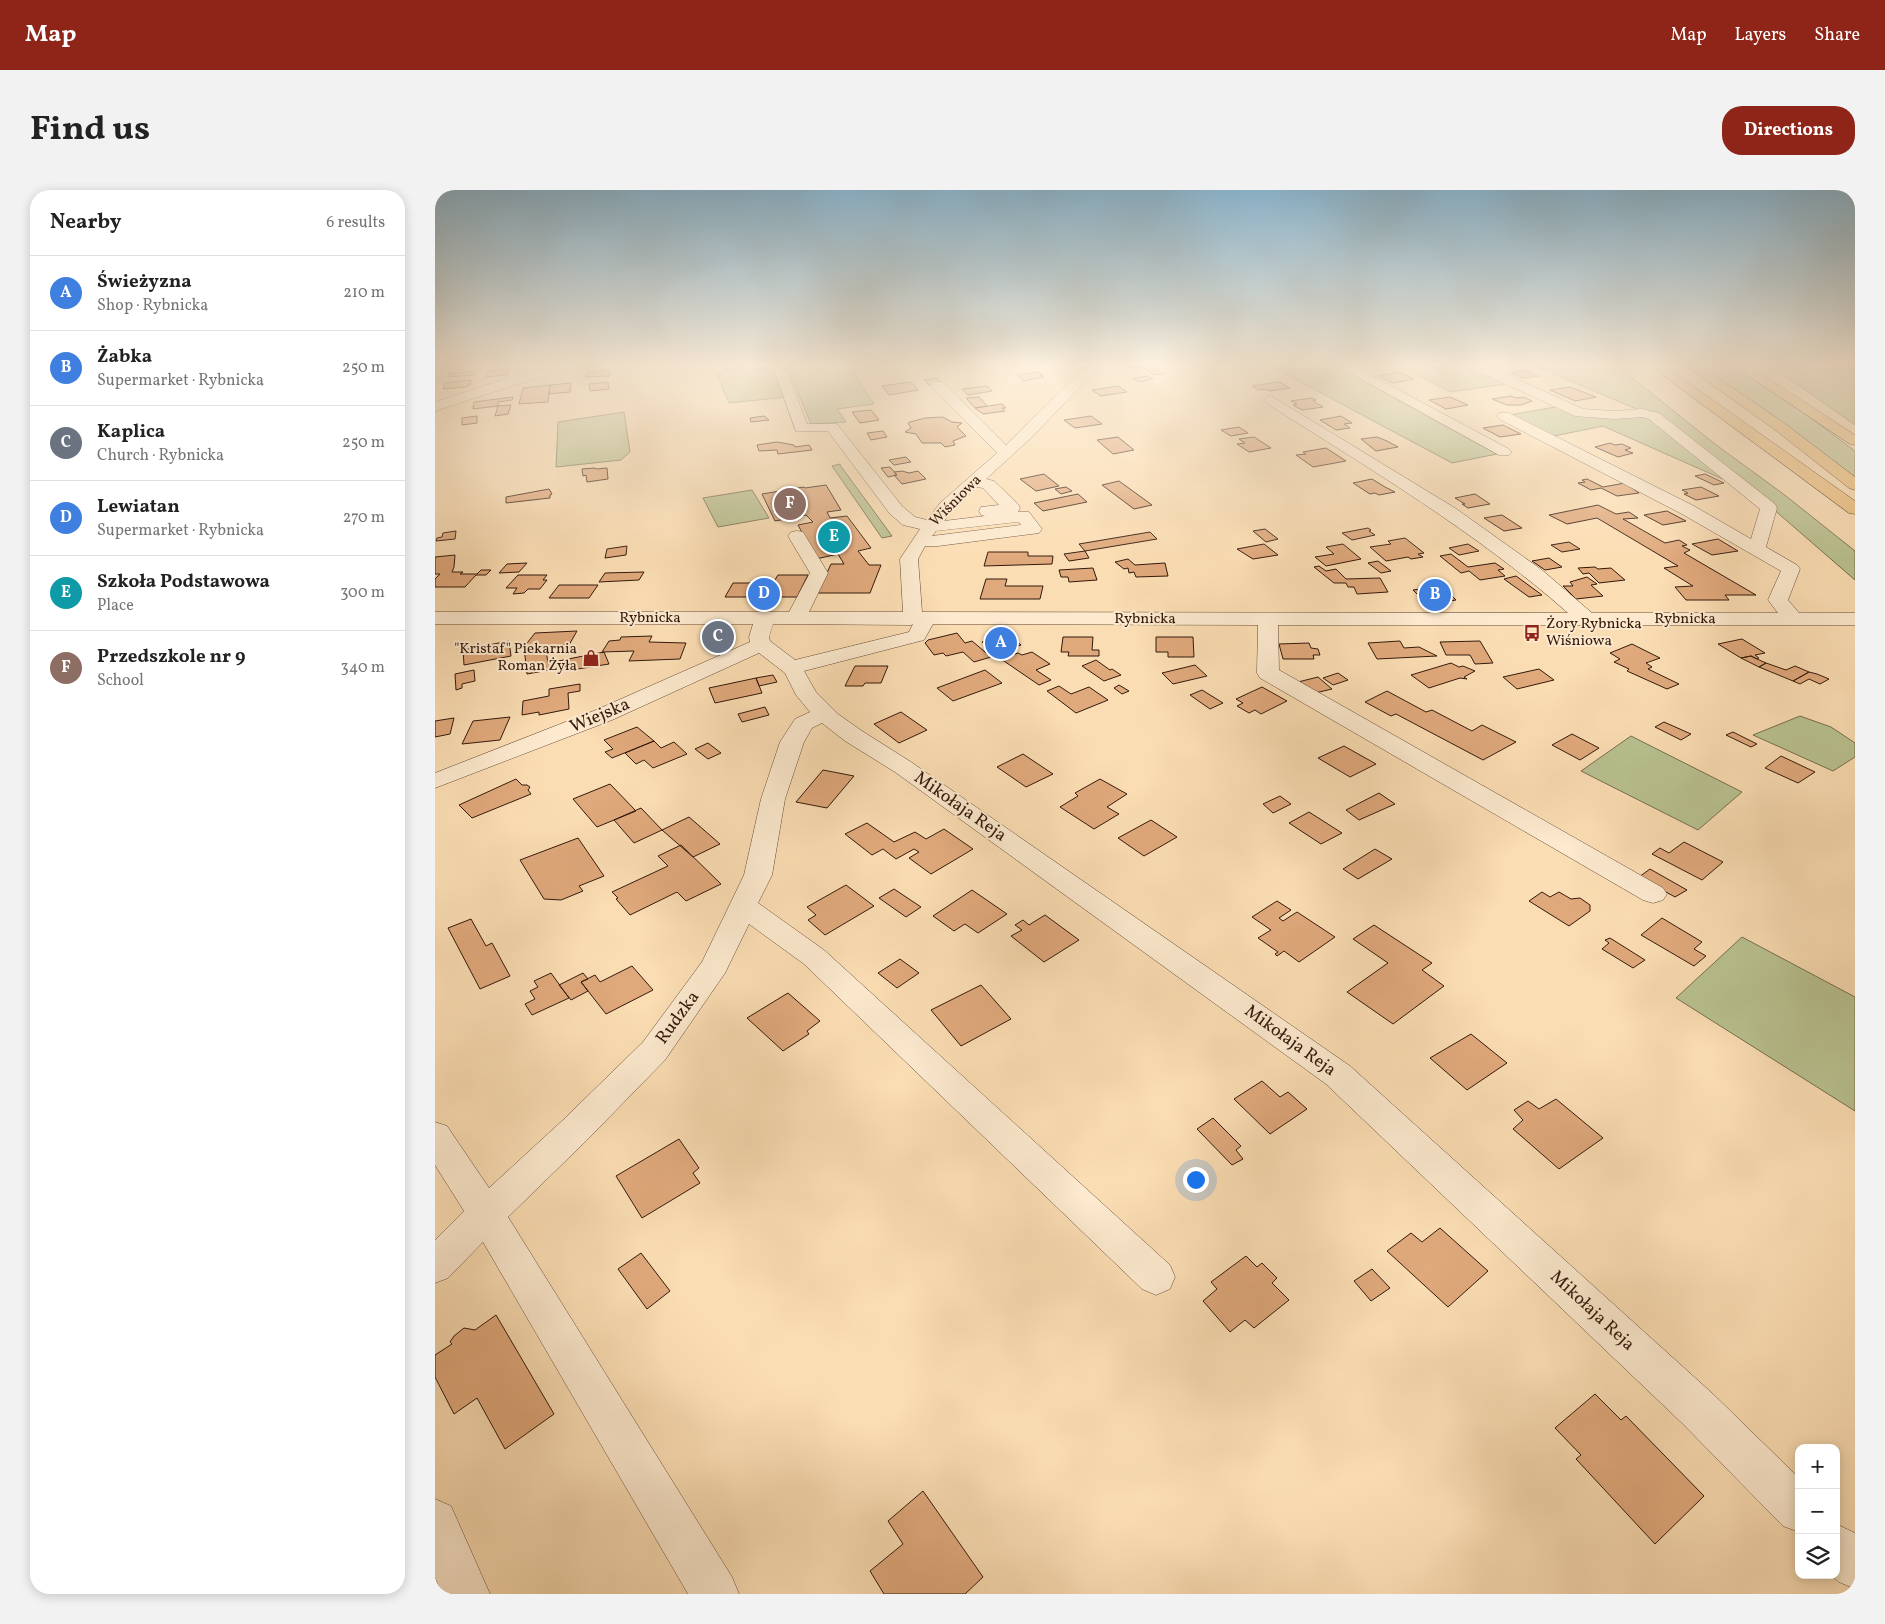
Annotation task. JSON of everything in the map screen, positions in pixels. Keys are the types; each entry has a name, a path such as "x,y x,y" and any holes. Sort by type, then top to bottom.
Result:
{"highway":[{"path":"1745,430 1855,509"},
{"path":"1784,430 1855,485"},
{"path":"1837,430 1855,441"}],"street":[{"path":"834,430 896,510 909,521 1023,516 1033,529 938,541 919,541"},
{"path":"982,430 1006,454"},
{"name":"Wiśniowa","path":"918,619 913,609 909,559 919,541 935,520 1030,430"},
{"path":"1318,430 1449,512 1535,574 1587,619"},
{"path":"1462,430 1504,452"},
{"path":"1530,430 1687,510 1791,569 1778,600 1793,619"},
{"path":"1672,430 1739,481 1769,508 1756,549"},
{"path":"935,520 1012,508 988,484 973,482"},
{"path":"796,618 819,573 797,536"},
{"name":"Rybnicka","path":"435,618 763,632 796,618 1855,619"},
{"path":"790,668 917,636 918,619"},
{"path":"1268,619 1268,673 1653,894"},
{"name":"Mikołaja Reja","path":"763,632 801,682 806,694 825,713 852,735 903,767 1338,1075 1698,1409 1795,1506"},
{"name":"Wiejska","path":"435,781 603,715 733,656 763,632"},
{"name":"Rudzka","path":"435,1266 486,1214 654,1052 715,966 758,875 773,799 792,742 803,724 825,713"},
{"path":"743,906 814,956 1156,1277"},
{"path":"435,1136 486,1214 715,1594"},
{"path":"435,1522 466,1594"},
{"path":"1840,1551 1855,1566"}],"green space":[{"path":"558,430 627,430 630,452 621,460 556,467"},
{"path":"1389,430 1452,430 1497,454 1452,463"},
{"path":"1535,430 1586,430 1549,437"},
{"path":"1611,430 1666,430 1736,485"},
{"path":"1672,430 1697,430 1786,496 1855,551 1855,580 1704,449"},
{"path":"1792,430 1826,430 1855,451 1855,477"},
{"path":"840,464 892,536 882,538 832,466"},
{"path":"752,490 769,518 718,527 703,498"},
{"path":"1800,716 1831,727 1855,743 1855,757 1833,771 1753,735"},
{"path":"1631,736 1742,792 1698,830 1581,771"},
{"path":"1742,937 1855,997 1855,1111 1676,998"}],"building":[{"path":"909,430 960,430 966,436 953,441 955,445 945,447 941,443 922,443 916,434 905,432"},
{"path":"1221,430 1243,430 1248,433 1231,436"},
{"path":"1486,430 1512,430 1521,434 1500,437"},
{"path":"883,431 887,437 871,440 867,433"},
{"path":"1118,437 1134,450 1113,454 1097,440"},
{"path":"1254,437 1271,448 1249,452 1237,444 1245,443 1239,439"},
{"path":"1377,437 1398,447 1376,451 1361,439"},
{"path":"777,442 794,445 795,447 809,445 812,450 778,454 777,450 759,451 757,445"},
{"path":"1610,443 1615,445 1622,444 1631,448 1625,450 1633,453 1618,457 1595,447"},
{"path":"1326,448 1346,461 1313,467 1296,455 1306,454 1303,452"},
{"path":"906,457 911,462 894,465 889,460"},
{"path":"890,467 897,475 888,477 881,468"},
{"path":"607,468 608,479 587,482 586,475 583,476 582,469"},
{"path":"902,471 909,473 918,471 926,479 902,484 894,475 897,475 894,472"},
{"path":"1044,474 1059,486 1036,491 1020,479"},
{"path":"1705,474 1724,483 1714,485 1695,476"},
{"path":"1372,479 1395,492 1379,495 1375,493 1370,494 1353,483"},
{"path":"1587,479 1603,487 1625,483 1639,493 1617,496 1601,488 1591,490 1578,483 1585,482 1582,480"},
{"path":"1119,481 1152,505 1134,509 1102,485"},
{"path":"826,485 841,510 827,512 830,518 847,516 871,548 858,551 869,565 881,565 870,593 818,593 831,564 844,564 838,554 816,559 798,525 813,522 806,515 775,521 762,494"},
{"path":"1066,487 1072,491 1061,494 1055,489"},
{"path":"1701,487 1719,496 1696,500 1684,494 1688,493 1682,490"},
{"path":"549,489 552,494 550,498 506,503 506,497"},
{"path":"1078,494 1087,502 1043,511 1034,503"},
{"path":"1475,494 1490,504 1468,508 1455,498"},
{"path":"1598,505 1616,514 1629,512 1638,518 1623,519 1665,543 1679,540 1687,545 1682,546 1690,550 1684,553 1756,595 1725,595 1729,600 1686,600 1675,587 1693,586 1664,568 1678,566 1597,518 1567,524 1549,515"},
{"path":"1667,511 1686,521 1663,525 1644,515"},
{"path":"1502,515 1522,528 1504,531 1484,518"},
{"path":"1368,528 1375,535 1352,540 1342,533"},
{"path":"1265,529 1278,539 1266,542 1253,531"},
{"path":"456,531 455,539 436,541 437,538 442,537 443,533"},
{"path":"1150,532 1157,539 1085,551 1079,544"},
{"path":"1405,538 1424,553 1418,554 1423,557 1411,559 1408,557 1386,561 1370,547 1391,544 1388,541"},
{"path":"1718,539 1738,551 1712,555 1692,544"},
{"path":"1569,542 1580,549 1562,552 1551,545"},
{"path":"1264,544 1278,555 1253,559 1237,549"},
{"path":"1343,544 1361,559 1326,566 1315,557 1334,554 1326,547"},
{"path":"1468,544 1479,551 1459,555 1449,548"},
{"path":"627,546 626,555 605,558 607,549"},
{"path":"1085,551 1089,558 1069,561 1064,554"},
{"path":"988,552 1028,552 1028,556 1053,556 1052,564 984,566"},
{"path":"1451,554 1468,567 1495,563 1504,569 1498,570 1505,576 1480,580 1469,571 1461,573 1440,556"},
{"path":"455,555 452,572 477,574 481,570 491,570 486,575 476,575 465,587 435,587 435,579 440,574 435,574 435,557"},
{"path":"1549,558 1562,567 1545,570 1532,561"},
{"path":"1128,559 1135,565 1165,563 1168,576 1136,577 1134,572 1129,573 1128,568 1124,569 1115,562"},
{"path":"1378,561 1391,571 1381,573 1368,563"},
{"path":"527,563 519,572 499,573 507,564"},
{"path":"1319,566 1326,571 1336,569 1346,579 1380,578 1388,592 1357,594 1354,587 1348,587 1346,583 1334,583 1314,567"},
{"path":"1595,567 1598,569 1611,568 1625,580 1599,583 1589,573 1583,574 1578,568"},
{"path":"1093,568 1097,580 1069,582 1068,577 1061,577 1059,570"},
{"path":"644,572 639,580 599,582 605,573"},
{"path":"518,575 547,575 543,580 547,580 540,589 528,589 524,593 513,594 517,588 506,588"},
{"path":"778,575 808,575 797,597 725,597 733,583 773,583"},
{"path":"1516,576 1542,595 1529,597 1504,579"},
{"path":"1587,577 1597,584 1591,585 1603,596 1576,599 1563,586 1573,586 1570,582"},
{"path":"986,579 1007,579 1005,586 1043,586 1040,599 980,599"},
{"path":"559,585 598,585 589,598 549,598"},
{"path":"1442,586 1456,600 1427,604 1413,590"},
{"name":"\"Kristaf\" Piekarnia Roman Żyła","path":"577,631 569,645 558,645 555,649 546,650 548,663 604,652 609,664 565,671 565,667 527,674 524,647 535,633"},
{"path":"713,632 729,632 723,643 710,645 707,642"},
{"path":"957,633 965,643 972,641 991,657 974,662 963,652 946,656 943,653 934,655 925,643 928,640"},
{"path":"1007,634 1021,645 996,653 982,642"},
{"path":"652,636 649,642 686,643 680,659 629,661 634,651 602,652 609,641 620,640 621,637"},
{"path":"1063,637 1093,637 1092,650 1099,650 1099,656 1068,656 1069,652 1061,652"},
{"path":"1156,637 1193,637 1194,657 1168,657 1168,652 1156,652"},
{"path":"1742,639 1765,653 1755,655 1759,658 1757,659 1751,656 1741,658 1718,644"},
{"path":"509,641 511,656 464,665 463,650"},
{"path":"1400,641 1404,648 1419,647 1437,656 1377,659 1368,643"},
{"path":"1480,641 1493,663 1475,664 1470,655 1446,655 1440,642"},
{"path":"1309,643 1311,648 1318,649 1320,655 1313,655 1314,659 1283,659 1279,644"},
{"path":"1632,644 1660,658 1646,663 1652,667 1648,669 1679,684 1667,689 1627,671 1629,669 1614,662 1620,659 1610,653"},
{"path":"1032,652 1050,664 1036,670 1051,680 1039,685 1001,659 1018,653 1022,655"},
{"path":"1751,656 1766,663 1759,667 1741,658"},
{"path":"1096,660 1121,675 1104,681 1082,666"},
{"path":"1451,663 1475,671 1464,677 1467,679 1460,678 1429,688 1411,675"},
{"path":"1766,663 1786,670 1795,666 1809,672 1793,681 1759,667"},
{"path":"1195,665 1207,676 1173,684 1162,673"},
{"path":"855,666 888,666 881,683 845,686"},
{"path":"1539,669 1554,680 1517,689 1503,677"},
{"path":"474,670 475,681 462,684 462,688 456,690 455,674"},
{"path":"985,670 1002,683 953,701 937,688"},
{"path":"1809,672 1829,679 1820,684 1809,679 1800,684 1793,681"},
{"path":"1338,673 1348,680 1333,685 1323,678"},
{"path":"773,675 777,682 759,686 756,678"},
{"path":"1318,677 1332,689 1311,694 1294,683"},
{"path":"756,678 762,693 715,703 709,688"},
{"path":"580,684 580,691 568,693 569,709 539,715 539,712 522,715 523,701 549,696 549,689"},
{"path":"1119,685 1129,691 1122,694 1114,688"},
{"path":"1059,686 1071,694 1089,687 1108,700 1076,713 1047,691"},
{"path":"1262,687 1287,701 1261,714 1255,710 1249,713 1237,706 1243,703 1236,699"},
{"path":"1202,690 1223,703 1210,709 1190,695"},
{"path":"1387,691 1426,712 1432,710 1472,731 1482,725 1516,742 1483,760 1396,714 1391,716 1365,702"},
{"path":"765,707 769,715 742,722 738,714"},
{"path":"901,712 927,730 899,743 874,724"},
{"path":"510,717 500,740 462,744 473,721"},
{"path":"454,718 450,734 435,737 435,721"},
{"path":"1664,722 1691,734 1681,740 1655,727"},
{"path":"637,727 654,741 612,758 605,752 613,749 604,740"},
{"path":"1733,732 1757,744 1751,747 1726,735"},
{"path":"1572,734 1599,748 1580,760 1552,745"},
{"path":"654,741 661,748 674,742 687,754 653,768 644,760 636,764 625,753"},
{"path":"708,743 721,753 708,759 695,749"},
{"path":"1344,746 1376,764 1350,777 1318,758"},
{"path":"1023,754 1053,774 1026,787 997,767"},
{"path":"1781,756 1815,772 1798,783 1765,768"},
{"path":"823,770 854,776 827,808 796,802"},
{"path":"516,779 522,785 530,787 528,790 531,794 472,818 459,805"},
{"path":"1100,779 1127,794 1107,807 1119,814 1094,829 1060,807 1078,796 1075,793"},
{"path":"610,784 636,811 597,827 573,799"},
{"path":"1379,793 1395,804 1359,820 1346,810"},
{"path":"1280,796 1291,804 1273,813 1263,804"},
{"path":"641,808 662,830 634,843 614,820"},
{"path":"1309,812 1342,833 1321,844 1289,823"},
{"path":"689,817 720,844 693,857 662,830"},
{"path":"1151,820 1177,837 1144,856 1118,838"},
{"path":"867,823 894,842 915,832 926,839 944,829 973,849 931,874 909,858 919,852 914,849 896,859 883,849 872,855 845,834"},
{"path":"578,838 604,876 579,886 583,891 561,900 544,899 520,860"},
{"path":"1684,842 1723,862 1702,880 1652,854 1660,848 1669,853"},
{"path":"681,845 721,884 686,901 677,892 630,915 612,892 668,866 658,856"},
{"path":"1375,849 1392,859 1358,879 1343,869"},
{"path":"1650,869 1687,890 1675,897 1639,877"},
{"path":"846,885 874,906 825,935 808,920 816,915 807,907"},
{"path":"894,889 921,907 906,917 879,898"},
{"path":"972,890 1007,914 978,933 965,924 954,931 933,916"},
{"path":"1542,892 1550,897 1559,892 1571,899 1580,898 1590,905 1590,911 1569,926 1529,901"},
{"path":"1277,901 1291,910 1279,918 1283,921 1297,912 1335,937 1299,962 1284,951 1277,956 1275,954 1278,952 1258,938 1271,930 1252,917"},
{"path":"1045,915 1079,940 1044,962 1011,936 1022,930 1015,925 1023,920 1029,925"},
{"path":"1662,918 1702,942 1694,949 1706,956 1694,966 1641,935"},
{"path":"471,919 486,946 492,943 510,976 480,989 448,928"},
{"path":"1374,925 1432,963 1422,970 1444,986 1393,1024 1347,992 1388,963 1353,939"},
{"path":"1610,938 1645,960 1633,968 1602,949 1609,943 1605,940"},
{"path":"900,959 919,973 897,988 878,973"},
{"path":"632,966 653,990 606,1014 581,982 595,975 600,982"},
{"path":"551,973 569,998 532,1015 525,1004 535,999 530,991 538,987 534,981"},
{"path":"583,973 588,979 581,982 588,991 571,1000 559,985"},
{"path":"981,985 1011,1019 961,1046 931,1010"},
{"path":"788,993 820,1021 807,1031 809,1034 783,1051 747,1018"},
{"path":"1471,1034 1507,1063 1467,1090 1430,1058"},
{"path":"1262,1081 1280,1097 1288,1092 1307,1109 1270,1134 1234,1099"},
{"path":"1556,1099 1603,1138 1559,1169 1513,1129 1523,1120 1514,1110 1528,1101 1539,1109"},
{"path":"1213,1118 1241,1146 1236,1150 1243,1159 1232,1165 1197,1129"},
{"path":"679,1139 699,1168 693,1173 700,1183 642,1218 616,1176"},
{"path":"1440,1228 1488,1271 1448,1307 1387,1251 1411,1233 1422,1242"},
{"path":"641,1253 670,1291 647,1309 618,1269"},
{"path":"1246,1256 1257,1267 1262,1263 1277,1278 1272,1283 1289,1300 1254,1328 1245,1320 1230,1332 1203,1301 1217,1289 1211,1282"},
{"path":"1372,1269 1390,1288 1371,1301 1354,1281"},
{"path":"496,1315 554,1414 505,1449 477,1398 454,1414 435,1377 435,1355 452,1344 450,1342 454,1336 464,1328 475,1330"},
{"path":"1595,1394 1621,1420 1626,1416 1704,1496 1655,1544 1576,1459 1581,1455 1555,1428"},
{"path":"923,1491 983,1577 965,1594 884,1594 870,1571 903,1544 888,1521"}],"place":[{"name":"Przedszkole nr 9","path":"790,504"},
{"name":"Szkoła Podstawowa","path":"834,537"},
{"name":"Lewiatan","path":"764,594"},
{"name":"Żabka","path":"1435,595"},
{"name":"Żory Rybnicka Wiśniowa","path":"1532,633"},
{"name":"Kaplica","path":"718,637"},
{"name":"Świeżyzna","path":"1001,643"},
{"name":"\"Kristaf\" Piekarnia Roman Żyła","path":"591,658"}]}
